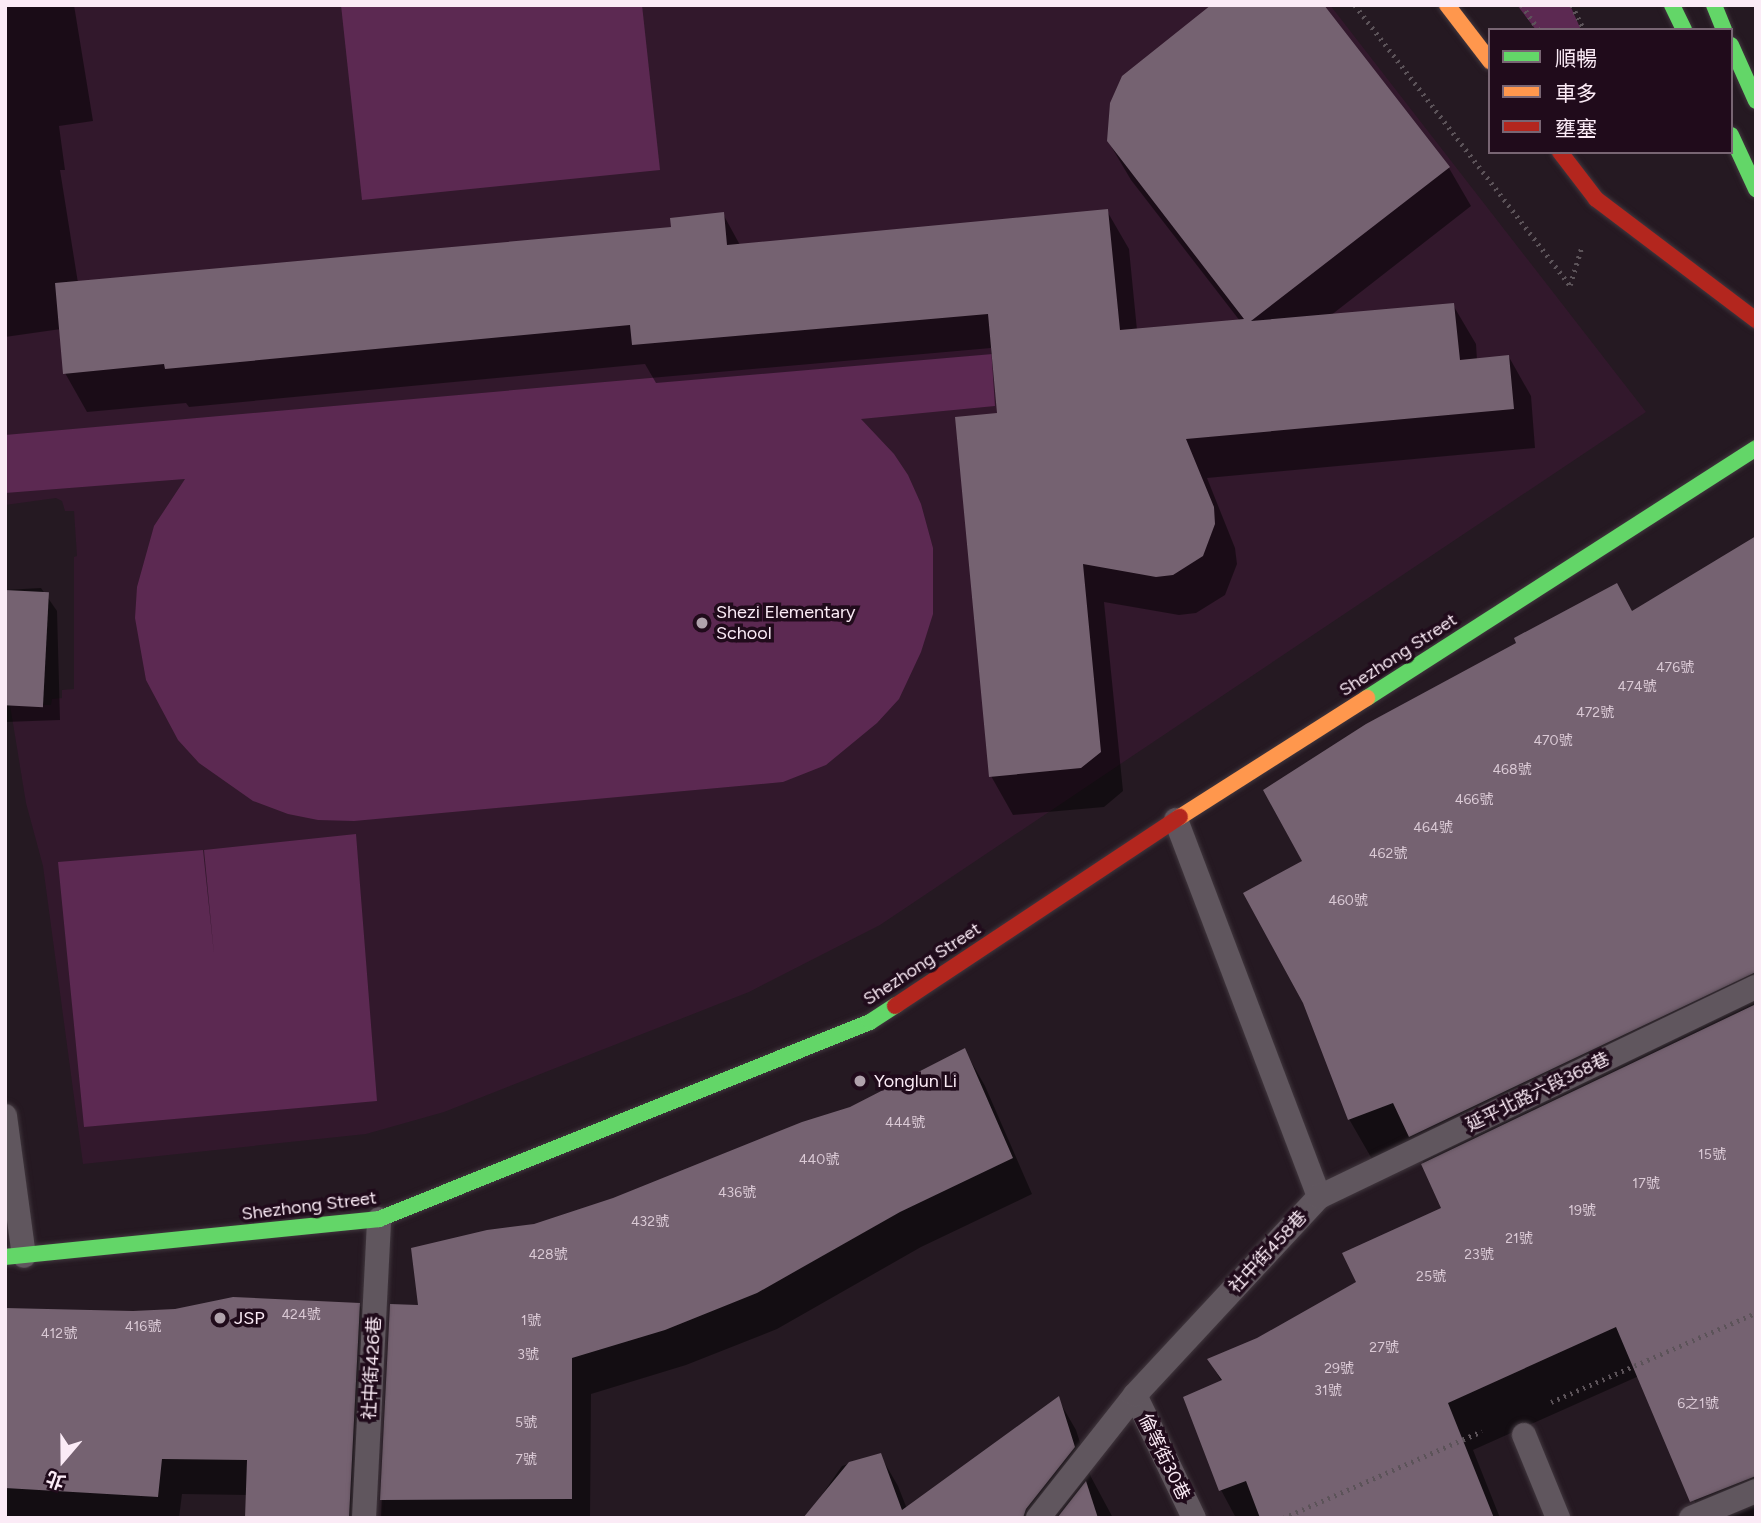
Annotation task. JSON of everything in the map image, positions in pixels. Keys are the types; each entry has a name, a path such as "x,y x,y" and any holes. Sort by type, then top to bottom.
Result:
{"street":[{"path":"1447,5 1488,58"},
{"path":"1672,5 1683,28"},
{"path":"1714,5 1723,28"},
{"path":"1733,49 1756,101"},
{"path":"1733,139 1756,189"},
{"path":"1562,154 1596,199 1756,320"},
{"name":"Shezhong Street","path":"15,1256 379,1219 870,1022 1176,820 1756,448"}],"lane":[{"name":"社中街458巷","path":"1038,1518 1135,1395 1320,1197 1176,820"},
{"name":"延平北路六段368巷","path":"1320,1197 1756,987"},
{"path":"5,1116 15,1256"},
{"name":"社中街426巷","path":"364,1518 379,1219"},
{"name":"倫等街30巷","path":"1135,1395 1194,1518"},
{"path":"1524,1435 1558,1518"},
{"path":"1691,1518 1756,1491"}],"path":[{"path":"1355,5 1570,285 1596,199"},
{"path":"1522,5 1538,28"},
{"path":"1572,5 1583,28"}],"shaded area":[{"name":"Shezi Elementary School","path":"5,5 1330,5 1646,412 880,925 749,992 444,1112 366,1134 83,1164 43,866 26,803 10,705 51,705 52,699 62,698 62,690 74,689 74,557 77,556 74,511 65,511 62,501 56,498 5,505"},
{"path":"341,5 642,5 660,170 362,200"},
{"path":"1517,5 1570,5 1580,28 1534,28"},
{"path":"991,348 995,406 861,419 894,454 908,475 921,504 933,548 933,614 921,652 899,699 877,723 826,765 783,782 354,821 318,820 288,814 253,801 199,763 178,740 146,680 135,618 137,587 154,526 185,479 5,493 5,435"},
{"path":"356,834 377,1101 84,1127 58,862 203,850 214,954 204,850"}],"building":[{"path":"1211,5 1324,5 1450,167 1251,321 1454,303 1460,360 1509,355 1514,409 1186,439 1214,507 1215,524 1203,556 1173,575 1156,577 1083,564 1101,752 1081,768 989,777 955,417 997,413 988,314 632,345 630,325 165,369 164,364 63,374 55,283 671,227 670,218 724,212 727,245 1108,209 1120,330 1244,319 1107,141 1110,103 1122,76"},
{"path":"1756,536 1756,972 1409,1137 1393,1103 1348,1120 1303,1003 1243,893 1302,861 1263,790 1366,724 1516,643 1514,638 1617,583 1632,611"},
{"path":"5,590 49,592 43,707 5,705"},
{"path":"1756,1004 1756,1476 1690,1502 1616,1327 1448,1403 1494,1518 1260,1518 1246,1481 1219,1491 1183,1397 1222,1380 1207,1359 1257,1338 1356,1282 1342,1253 1441,1208 1421,1164"},
{"path":"965,1048 1013,1158 900,1212 757,1293 665,1330 572,1358 572,1499 380,1500 390,1304 418,1305 411,1248 487,1230 534,1224 613,1198 802,1122 850,1107"},
{"path":"233,1297 360,1303 349,1518 245,1518 247,1460 162,1459 158,1497 5,1488 5,1308 133,1311 175,1309"},
{"path":"1059,1396 1075,1447 1026,1509 1023,1518 803,1518 849,1462 881,1453 902,1510"},
{"path":"1086,1481 1098,1518 1057,1518"}],"traffic: fast":[{"path":"1672,5 1683,28"},
{"path":"1714,5 1723,28"},
{"path":"1733,49 1756,101"},
{"path":"1733,139 1756,189"},
{"path":"1367,698 1756,448"},
{"path":"5,1257 379,1219 870,1022 895,1006"}],"traffic: slow":[{"path":"1447,5 1488,58"},
{"path":"1180,817 1367,698"}],"traffic: jam":[{"path":"1562,154 1596,199 1756,320"},
{"path":"895,1006 1180,817"}],"place":[{"name":"Shezi Elementary School","path":"702,623"},
{"name":"Yonglun Li","path":"860,1081"},
{"name":"JSP","path":"220,1318"}]}
